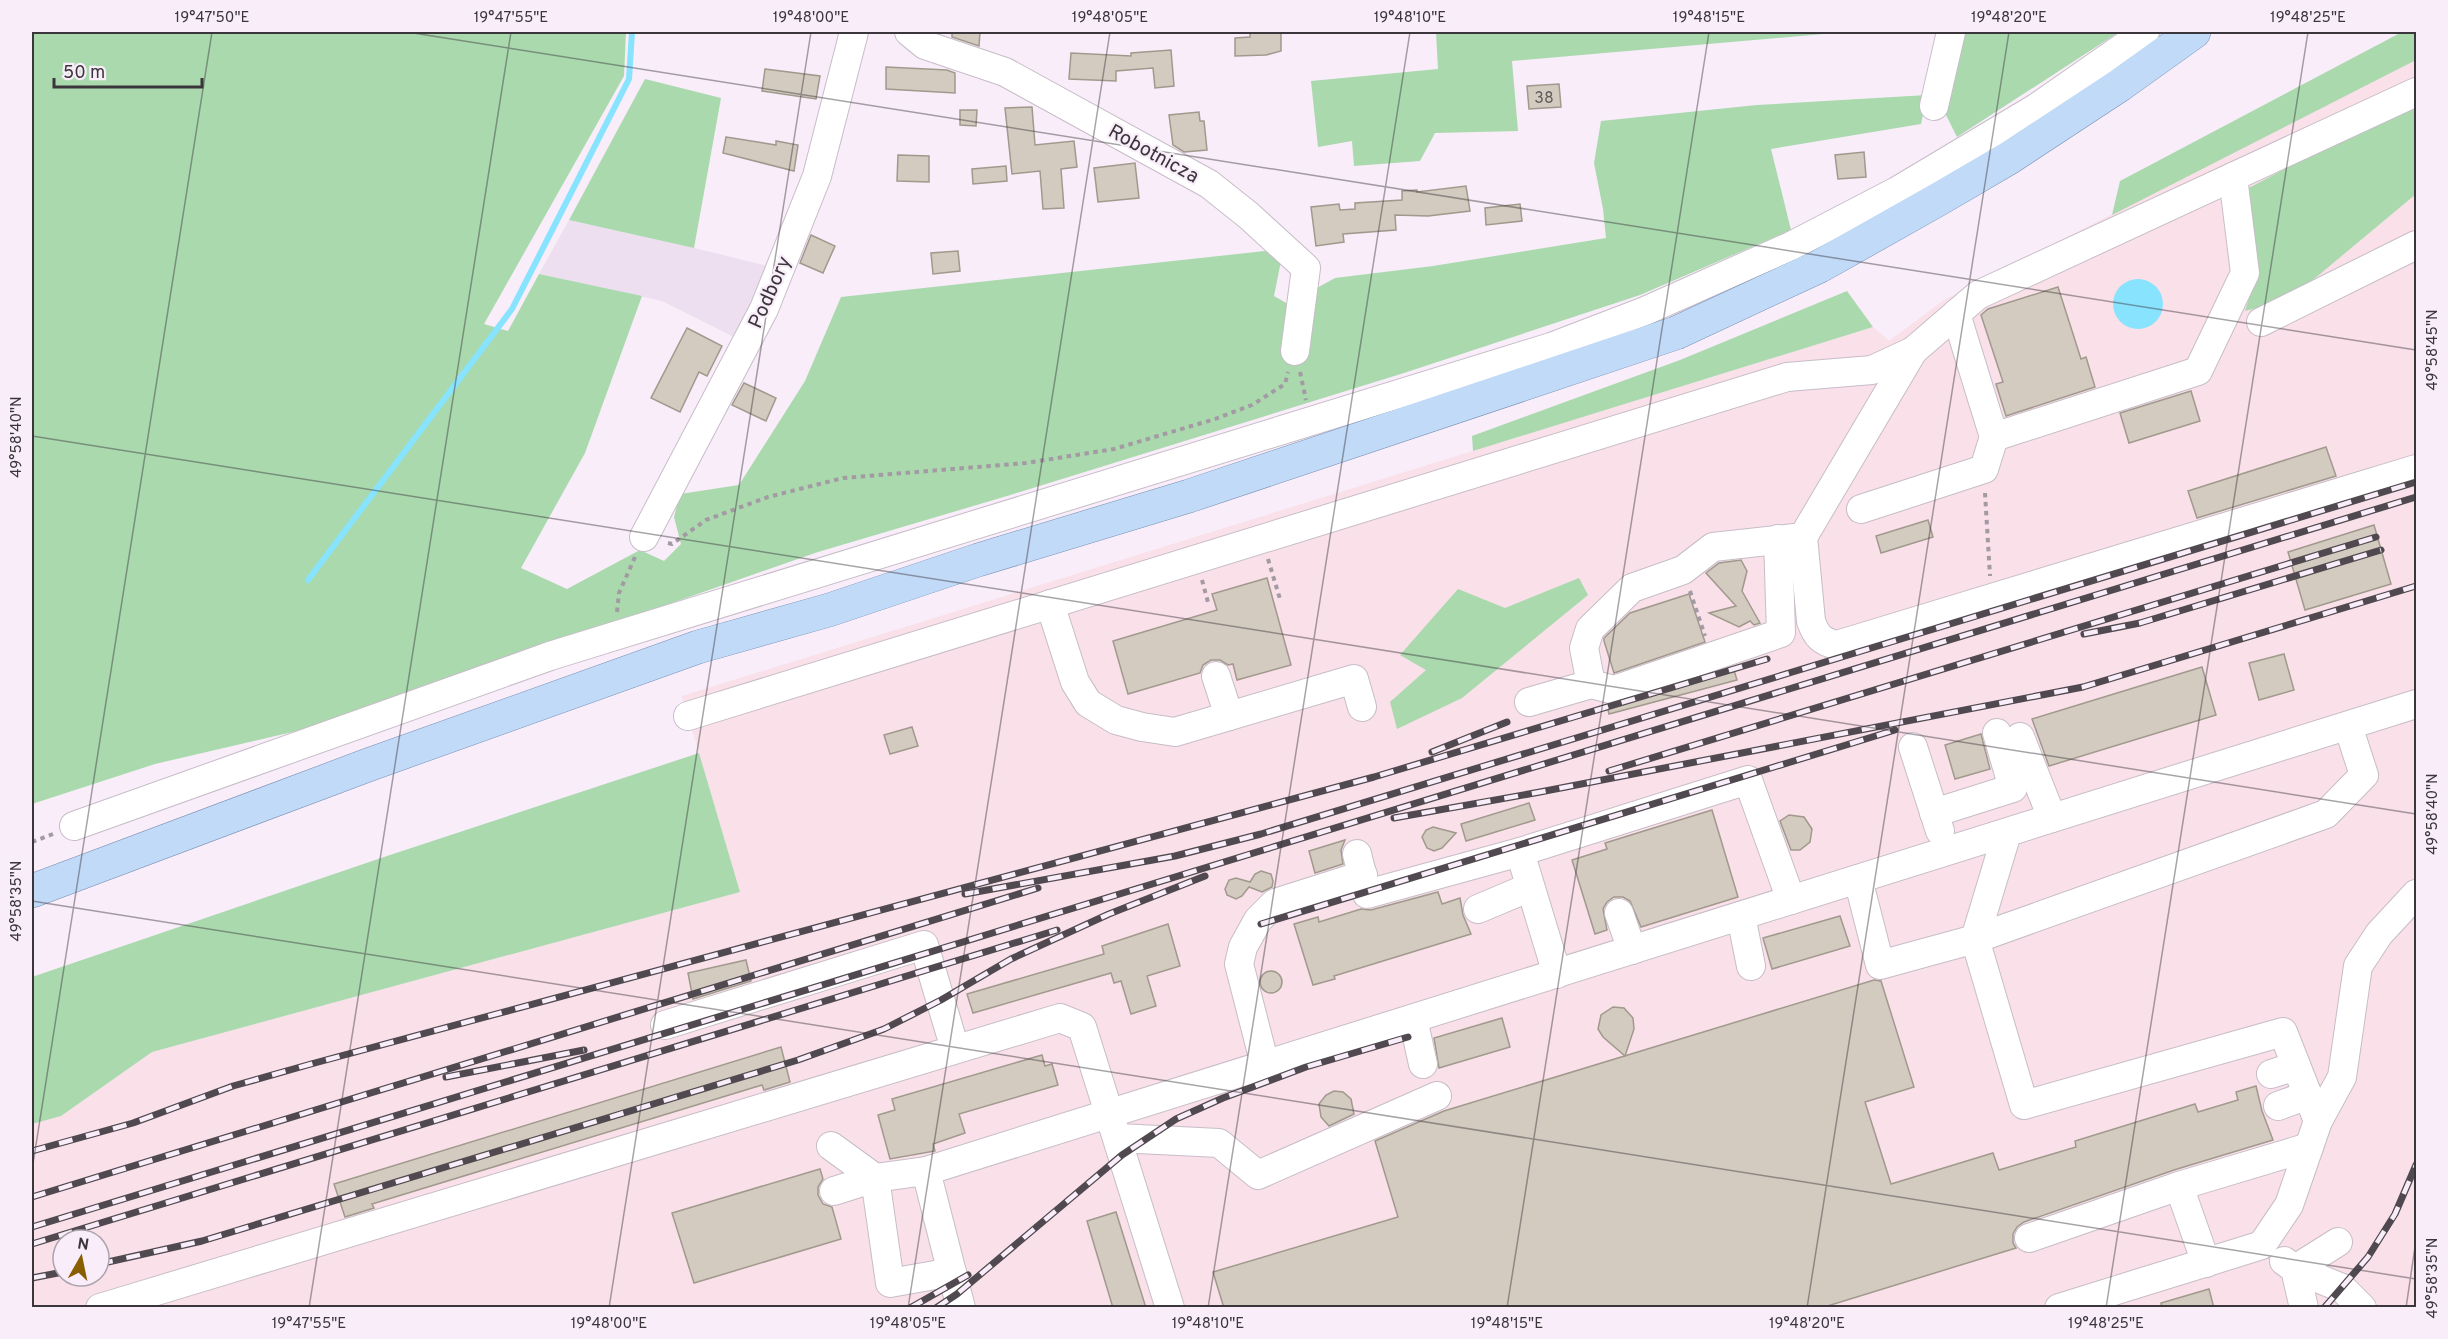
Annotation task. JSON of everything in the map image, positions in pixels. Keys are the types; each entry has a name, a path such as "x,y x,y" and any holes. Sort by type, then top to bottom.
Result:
{"main road":[{"path":"32,891 368,765 698,647 829,610 978,560 1189,496 1676,333 1820,266 1940,199 2009,158 2120,85 2194,32"}],"street":[{"name":"Podbory","path":"644,537 764,309 817,176 854,32"},
{"name":"Robotnicza","path":"909,32 925,45 1005,72 1035,88 1209,183 1248,215 1306,268 1295,351"},
{"path":"1934,106 1951,32"},
{"path":"74,826 550,656 1551,347 1645,311 1791,246 1897,191 2036,108 2145,32"},
{"path":"688,716 1786,377 1872,370 1913,351 1978,295 2416,92"},
{"path":"1994,436 2198,371 2245,273 2233,177"},
{"path":"2261,322 2416,244"},
{"path":"1861,509 1984,469 1994,436 1956,314"},
{"path":"1529,702 1591,684 1614,690 1781,633 1791,538 1913,351"},
{"path":"1791,538 1814,632 1820,639 1837,645 2416,469"},
{"path":"1591,684 1584,648 1590,629 1632,588 1683,570 1713,547 1791,538"},
{"path":"1050,604 1075,682 1088,704 1116,720 1175,732 1354,679 1362,707"},
{"path":"1216,676 1230,716"},
{"path":"834,1191 875,1178 926,1171 1115,1126 1265,1065 1632,950 1672,929 1708,919 1741,916 2416,704"},
{"path":"1858,879 1880,965 1975,939 2326,814 2364,775 2348,726"},
{"path":"1935,813 1970,793 2013,788 2008,735 2052,818"},
{"path":"1913,747 1947,851"},
{"path":"1265,1065 1239,964 1243,946 1258,920 1275,903 1360,865 1367,894 1520,852 1748,780 1791,900"},
{"path":"2007,832 1975,939 2024,1105 2283,1032 2284,1070 2308,1095 2313,1134"},
{"path":"1520,852 1557,974"},
{"path":"1478,909 1530,887"},
{"path":"2059,1308 2262,1245 2289,1204 2313,1134 2342,1077 2358,966 2379,934 2416,894"},
{"path":"1619,913 1632,950"},
{"path":"1741,916 1751,966"},
{"path":"665,1025 924,945 956,1049"},
{"path":"100,1308 1060,1018 1082,1027 1115,1126 1170,1308"},
{"path":"1413,1019 1423,1064"},
{"path":"2278,1106 2308,1095"},
{"path":"1115,1126 1219,1143 1258,1175 1437,1096"},
{"path":"2029,1238 2179,1186 2313,1134"},
{"path":"831,1146 875,1178 890,1283 952,1272"},
{"path":"926,1171 961,1308"},
{"path":"2179,1186 2206,1263"},
{"path":"2295,1269 2338,1242"},
{"path":"2262,1245 2295,1269 2342,1288 2362,1308"},
{"path":"2295,1269 2304,1308"}],"path":[{"path":"619,593 644,537 672,544 706,520 747,504 768,496 843,478 1026,463 1114,449 1215,419 1252,405 1285,384 1295,351"},
{"path":"1295,351 1312,422"},
{"path":"1984,469 1991,598"},
{"path":"1262,539 1280,599"},
{"path":"1683,570 1711,656"}],"shaded area":[{"path":"2416,59 2416,1307 32,1308 32,1124 61,1116 152,1052 740,892 682,696 1873,327 1889,341 1944,300"},
{"path":"569,220 772,267 736,338 662,301 539,274"}],"green space":[{"path":"32,32 626,32 624,76 484,324 508,331 539,274 642,296 585,453 521,568 567,589 640,550 664,561 681,544 674,517 680,494 739,485 805,381 841,297 1265,251 1281,261 1274,296 1288,304 1335,278 1433,266 1606,238 1594,163 1601,121 1757,105 1927,95 1921,124 1771,149 1791,230 1640,295 1404,373 818,552 322,725 155,764 32,804"},
{"path":"1436,32 1846,32 1512,61 1518,131 1435,133 1420,161 1354,166 1352,141 1318,147 1311,81 1438,69"},
{"path":"1958,32 2119,32 1957,137 1944,111"},
{"path":"2402,32 2416,32 2416,59 2414,61 2112,215 2120,181"},
{"path":"645,79 721,98 694,248 569,220"},
{"path":"2416,103 2416,194 2290,299 2245,311 2258,270 2245,190 2394,111"},
{"path":"1847,291 1873,327 1473,451 1472,436 1680,360"},
{"path":"1579,578 1588,595 1462,698 1397,729 1390,702 1426,670 1400,655 1458,589 1505,608"},
{"path":"699,753 740,892 152,1052 61,1116 32,1124 32,977"}],"water":[{"path":"2138,279 2147,281 2158,290 2163,304 2161,313 2152,324 2138,329 2129,327 2118,318 2113,304 2115,295 2124,284"}],"building":[{"path":"952,32 980,32 979,46 952,37"},
{"path":"1250,32 1281,32 1281,51 1266,55 1235,56 1235,38 1250,37"},
{"path":"1171,50 1174,86 1155,88 1153,68 1116,71 1116,81 1069,79 1071,53 1131,56 1131,53"},
{"path":"886,67 947,70 955,73 955,93 886,89"},
{"path":"765,69 820,76 816,99 762,91"},
{"path":"1559,84 1561,107 1529,109 1527,86"},
{"path":"1032,107 1035,145 1074,141 1077,167 1061,169 1064,208 1043,209 1040,171 1012,174 1005,108"},
{"path":"960,110 977,110 976,126 960,125"},
{"path":"1199,112 1200,121 1204,121 1207,150 1184,152 1173,145 1169,115"},
{"path":"726,137 776,145 776,141 798,145 794,171 723,153"},
{"path":"1864,152 1866,177 1838,179 1835,155"},
{"path":"898,155 929,156 929,182 897,181"},
{"path":"1135,163 1139,198 1098,202 1094,168"},
{"path":"1006,166 1007,181 973,184 972,169"},
{"path":"1466,186 1470,211 1428,216 1395,215 1396,230 1343,234 1344,242 1316,246 1311,207 1339,204 1340,210 1355,209 1355,203 1402,200 1402,191 1417,190 1417,192"},
{"path":"1520,204 1522,221 1486,225 1485,208"},
{"path":"811,235 835,246 823,273 800,263"},
{"path":"958,251 960,271 933,274 931,253"},
{"path":"2058,287 2081,359 2086,357 2095,387 2006,416 1996,384 2003,382 1981,315 1988,309"},
{"path":"687,328 722,346 707,376 699,372 680,412 651,398"},
{"path":"744,383 776,398 766,421 732,405"},
{"path":"2191,391 2200,421 2129,443 2120,413"},
{"path":"2326,447 2336,476 2197,518 2188,491"},
{"path":"1928,520 1933,537 1881,553 1876,536"},
{"path":"2374,525 2391,584 2305,610 2288,552"},
{"path":"1741,560 1747,571 1742,591 1760,623 1754,625 1750,621 1739,627 1709,613 1736,606 1706,573 1719,563"},
{"path":"1267,578 1291,665 1237,680 1233,664 1228,665 1220,660 1211,660 1203,665 1200,673 1128,694 1113,641 1217,610 1212,594"},
{"path":"1689,594 1705,642 1614,673 1604,638 1630,613"},
{"path":"2284,654 2294,690 2259,700 2249,663"},
{"path":"1733,667 1737,680 1609,714 1607,705 1619,706"},
{"path":"2202,667 2216,715 2049,766 2032,719"},
{"path":"912,727 918,746 890,754 884,735"},
{"path":"1981,734 1990,769 1955,779 1945,745"},
{"path":"1529,803 1535,820 1466,841 1461,824"},
{"path":"1712,810 1738,897 1641,927 1630,901 1623,897 1614,897 1603,909 1607,930 1595,934 1572,860 1607,849 1605,843"},
{"path":"1789,815 1804,817 1812,829 1810,842 1800,850 1791,850 1780,821"},
{"path":"1433,827 1456,833 1442,848 1434,851 1427,848 1422,837 1426,830"},
{"path":"1345,840 1341,850 1343,864 1315,873 1309,851"},
{"path":"1261,871 1271,874 1272,887 1262,892 1249,887 1242,896 1236,899 1227,895 1225,889 1229,880 1236,878 1250,882 1255,874"},
{"path":"1438,892 1442,904 1460,898 1463,915 1471,934 1334,976 1335,979 1313,985 1294,924 1318,917 1319,922 1361,909 1371,910"},
{"path":"1840,916 1850,946 1772,969 1763,938"},
{"path":"1168,924 1180,966 1147,976 1156,1006 1131,1014 1121,981 1114,983 1111,973 973,1013 967,994 1104,954 1102,946"},
{"path":"746,960 751,981 693,999 688,973"},
{"path":"1271,971 1279,974 1282,982 1279,990 1271,993 1263,990 1260,982 1263,974"},
{"path":"1874,980 1881,981 1914,1087 1865,1102 1891,1184 1993,1153 1999,1170 2076,1147 2075,1141 2195,1104 2198,1112 2238,1100 2236,1092 2256,1086 2273,1140 2174,1170 2024,1222 2013,1234 2013,1243 2016,1248 1821,1308 1224,1308 1213,1272 1398,1217 1375,1141 1444,1111"},
{"path":"1613,1007 1624,1008 1633,1018 1634,1029 1625,1056 1603,1037 1598,1029 1601,1015"},
{"path":"1502,1018 1510,1047 1439,1068 1434,1038"},
{"path":"781,1047 790,1082 764,1090 762,1085 372,1204 374,1208 345,1217 334,1184"},
{"path":"1042,1055 1045,1066 1052,1064 1058,1085 959,1114 965,1133 933,1144 935,1151 890,1159 878,1115 895,1110 892,1099"},
{"path":"1334,1091 1343,1092 1351,1099 1354,1114 1329,1126 1321,1117 1319,1104 1326,1095"},
{"path":"820,1169 823,1179 818,1187 818,1195 823,1204 832,1207 841,1239 694,1283 672,1213"},
{"path":"1116,1212 1146,1308 1113,1308 1087,1221"},
{"path":"2209,1289 2214,1308 2162,1308 2161,1303"}],"waterway":[{"path":"308,580 512,309 629,79 632,32"}],"railway":[{"path":"965,894 1175,856 1261,834 2416,482"},
{"path":"32,1227 2416,497"},
{"path":"1609,771 2376,537"},
{"path":"2084,634 2140,623 2381,550"},
{"path":"1394,818 2083,687 2416,586"},
{"path":"32,1151 133,1123 233,1086 1374,777 1767,659"},
{"path":"1432,752 1507,722"},
{"path":"1261,924 1895,730"},
{"path":"111,1261 202,1241 798,1060 884,1029 941,1000 1011,959 1109,914 1205,876"},
{"path":"32,1197 1038,888"},
{"path":"32,1244 1057,930"},
{"path":"936,1308 957,1294 1122,1155 1176,1119 1223,1098 1306,1067 1408,1037"},
{"path":"446,1077 584,1050"},
{"path":"2324,1308 2368,1257 2395,1214 2416,1165"},
{"path":"32,1278 51,1274"},
{"path":"910,1308 968,1275"}]}
